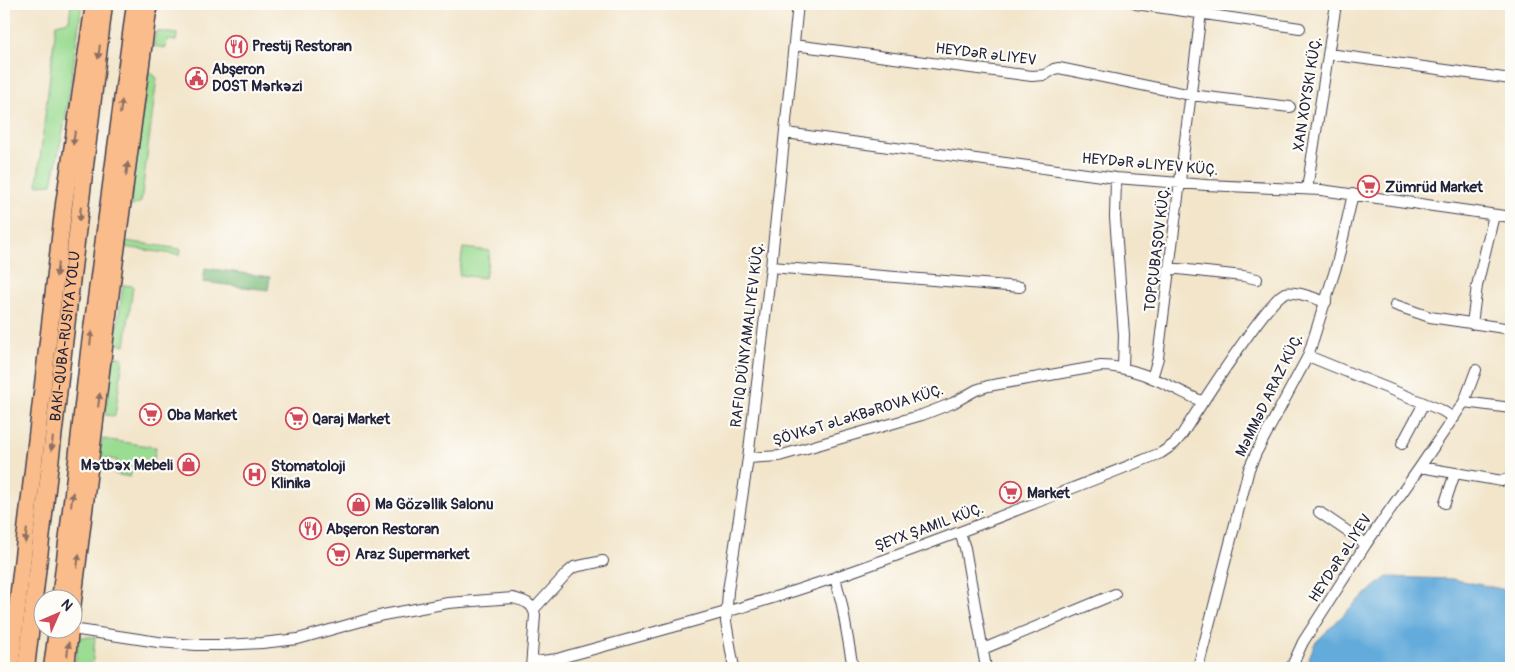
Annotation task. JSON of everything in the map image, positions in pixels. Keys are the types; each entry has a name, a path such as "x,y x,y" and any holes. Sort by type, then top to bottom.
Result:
{"highway":[{"path":"10,668 64,204 94,4"},
{"path":"26,668 104,4"},
{"path":"61,590 89,352 135,4"},
{"path":"74,590 113,274 149,4"},
{"path":"52,668 56,640"},
{"path":"66,668 70,640"}],"street":[{"path":"734,668 726,612 748,458 771,266 798,4"},
{"path":"1136,4 1202,9 1300,28"},
{"name":"XAN XOYSKI KÜÇ.","path":"1308,188 1336,4"},
{"name":"TOPÇUBAŞOV KÜÇ.","path":"1152,378 1158,358 1202,9"},
{"name":"HEYDƏR ƏLIYEV","path":"794,45 1032,76 1045,75 1059,68 1191,95 1290,107"},
{"path":"1329,54 1511,79"},
{"name":"HEYDƏR ƏLIYEV KÜÇ.","path":"786,133 1116,178 1180,183 1308,188 1511,218"},
{"path":"1116,178 1115,217 1124,335 1124,368"},
{"name":"MƏMMƏD ARAZ KÜÇ.","path":"1198,668 1249,469 1308,356 1338,264 1353,194"},
{"path":"1472,324 1477,286 1494,215"},
{"path":"771,266 1020,287"},
{"path":"1169,268 1257,279"},
{"name":"ŞEYX ŞAMIL KÜÇ.","path":"532,664 557,659 726,612 835,577 960,533 1168,449 1181,436 1251,332 1277,299 1284,293 1293,292 1326,302"},
{"path":"1395,305 1430,317 1511,329"},
{"path":"1308,356 1441,410 1454,418"},
{"name":"ŞÖVKƏT ƏLƏKBƏROVA KÜÇ.","path":"748,458 780,456 922,415 988,386 1101,366 1114,366 1133,370 1203,402"},
{"name":"HEYDƏR ƏLIYEV","path":"1291,668 1303,642 1366,544 1464,402 1476,370"},
{"path":"1464,402 1511,408"},
{"path":"1402,444 1424,403"},
{"path":"1420,467 1502,482 1511,477"},
{"path":"1445,503 1455,473"},
{"path":"1319,512 1366,544"},
{"path":"960,533 965,548 986,668"},
{"path":"534,609 574,567 603,561"},
{"path":"835,577 854,668"},
{"path":"983,649 1115,594"},
{"path":"82,631 158,642 222,646 298,639 383,615 448,603 502,599 521,600 534,609 532,664"}],"green space":[{"path":"71,4 82,4 65,121 52,184 37,185 56,24 69,21"},
{"path":"156,31 177,34 176,41 167,40 166,48 153,46"},
{"path":"148,70 157,78 141,202 130,207"},
{"path":"125,241 181,249 180,255 124,247"},
{"path":"463,248 490,251 485,278 459,275"},
{"path":"205,268 270,277 268,290 203,282"},
{"path":"123,285 133,286 125,345 115,343"},
{"path":"113,356 123,358 115,416 105,415"},
{"path":"102,439 156,447 152,470 132,467 130,477 115,474 117,460 99,458"},
{"path":"82,637 95,637 92,668 75,668 78,640 82,640"}],"water":[{"path":"1387,577 1452,579 1511,591 1511,668 1305,668 1315,643 1354,604"}],"place":[{"name":"Prestij Restoran","path":"236,46"},
{"name":"Abşeron DOST Mərkəzi","path":"196,78"},
{"name":"Zümrüd Market","path":"1369,187"},
{"name":"Oba Market","path":"151,415"},
{"name":"Qaraj Market","path":"296,419"},
{"name":"Mətbəx Mebeli","path":"189,465"},
{"name":"Stomatoloji Klinika","path":"255,475"},
{"name":"Market","path":"1011,493"},
{"name":"Ma Gözəllik Salonu","path":"359,504"},
{"name":"Abşeron Restoran","path":"310,529"},
{"name":"Araz Supermarket","path":"339,554"}]}
